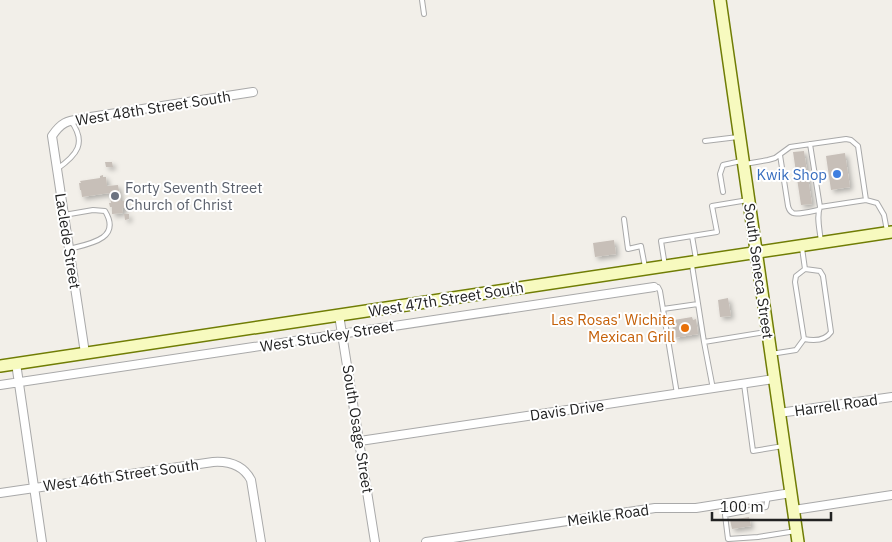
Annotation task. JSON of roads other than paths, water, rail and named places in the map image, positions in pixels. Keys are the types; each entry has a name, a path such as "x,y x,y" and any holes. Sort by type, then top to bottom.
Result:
{"street":[{"name":"South Seneca Street","path":"720,0 797,537"},
{"name":"West 48th Street South","path":"56,129 64,122 84,118 253,92"},
{"name":"Laclede Street","path":"56,129 52,136 85,353"},
{"name":"West 47th Street South","path":"0,366 890,233"},
{"name":"West Stuckey Street","path":"0,385 654,287"},
{"name":"South Osage Street","path":"340,315 375,542"},
{"path":"16,363 42,542"},
{"name":"Davis Drive","path":"360,441 774,379"},
{"name":"Harrell Road","path":"779,413 892,397"},
{"name":"West 46th Street South","path":"0,493 214,461 225,462 241,468 251,480 261,542"},
{"name":"Meikle Road","path":"426,542 655,508 696,508 791,492"},
{"path":"794,510 892,495"}],"lane":[{"path":"422,0 424,14"},
{"path":"57,169 69,161 79,145 77,129 71,121"},
{"path":"705,141 740,137"},
{"path":"723,192 720,174 723,165 768,160 780,155 790,147 846,139 851,140 858,146 866,200"},
{"path":"810,144 819,209 821,243"},
{"path":"780,155 790,211 797,213 866,200 877,203 884,215 890,233"},
{"path":"665,266 661,241 717,232 712,206 749,200"},
{"path":"64,215 93,210 105,211 110,228 107,235 98,241 69,249"},
{"path":"624,219 628,249 642,246 645,269"},
{"path":"692,236 698,304 713,389"},
{"path":"802,246 805,269"},
{"path":"770,354 796,350 804,339 795,282 796,276 805,269 820,271 823,276 831,332 822,339 812,341 804,339"},
{"path":"654,287 657,286 659,288 677,394"},
{"path":"663,309 698,304"},
{"path":"704,342 767,332"},
{"path":"744,384 753,450 784,446"},
{"path":"768,496 766,507 725,515 728,539 797,537"}],"place":[{"name":"Kwik Shop","path":"837,174"},
{"name":"Forty Seventh Street Church of Christ","path":"115,196"},
{"name":"Las Rosas' Wichita Mexican Grill","path":"685,328"}]}
